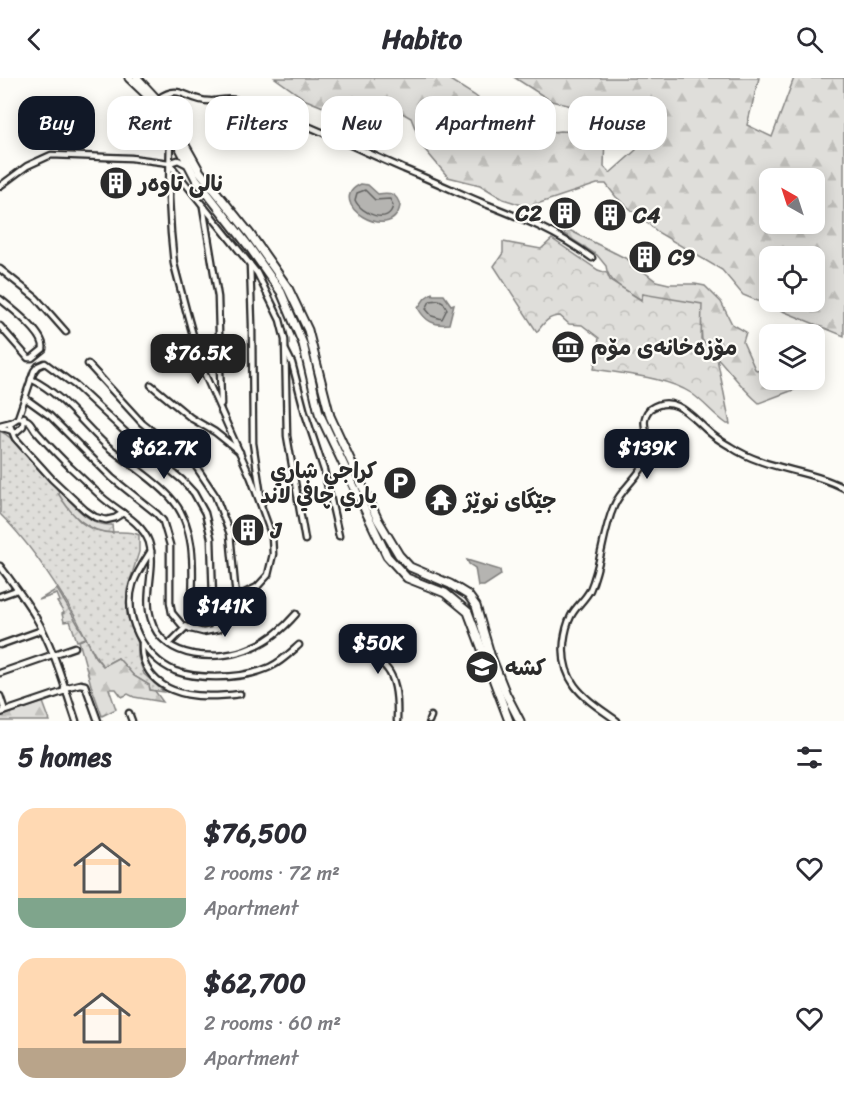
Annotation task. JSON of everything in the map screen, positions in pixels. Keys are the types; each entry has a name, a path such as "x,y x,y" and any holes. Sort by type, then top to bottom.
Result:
{"main road":[{"path":"129,78 147,96"},
{"path":"137,78 155,96"},
{"path":"181,150 195,179 275,283 298,329 319,413 387,556 410,580 445,592 468,612 509,721"},
{"path":"187,150 201,172 250,234 292,296 308,330 330,416 382,529 410,567 450,584 468,596 476,606 490,654 520,721"}],"street":[{"path":"163,96 170,92 190,96"},
{"path":"193,97 206,101 228,99 258,108 349,144 522,218 568,240 592,258"},
{"path":"170,150 169,210 174,264 196,350 241,453 270,529 273,546 272,563 268,576 257,587 236,597"},
{"path":"0,186 27,166 51,155 66,154 169,162 176,160 187,165"},
{"path":"176,160 178,174"},
{"path":"169,162 265,285 282,327 285,349 286,425 305,540"},
{"path":"202,204 218,297 221,407"},
{"path":"250,264 253,443 264,512"},
{"path":"0,269 32,294 66,332"},
{"path":"0,299 24,318 43,342 43,349 32,358 28,358 0,326"},
{"path":"282,327 294,321"},
{"path":"284,335 298,329"},
{"path":"285,349 292,363 305,413 326,476 339,536"},
{"path":"11,432 14,421 22,408 31,379 38,366 45,363 81,391 142,448 182,480 194,493 205,513 211,538 214,630"},
{"path":"25,398 50,416 94,463 149,506 163,521 170,545 171,609 178,622 188,628 203,632 223,626 231,618 236,597 230,534 220,504 209,483 190,460 142,423 88,364"},
{"path":"31,379 50,389 63,400 106,444 165,492 180,511 191,544 188,628 169,644"},
{"path":"151,385 191,418 241,453"},
{"path":"617,721 588,700 572,683 564,663 565,639 572,614 591,586 604,532 614,504 642,468 649,454 650,445 644,421 650,410 661,404 677,405 719,440 747,457 774,467 825,478 844,488"},
{"path":"21,444 20,436 25,419 22,408"},
{"path":"0,426 25,419 30,422 88,484 141,528 148,540 150,552 148,605 150,616 159,635 176,649 193,654 218,655 240,652 271,638 296,614"},
{"path":"14,421 22,428"},
{"path":"0,426 11,432 52,479 90,514 106,520 123,513"},
{"path":"11,432 27,426 34,428"},
{"path":"150,552 136,574 131,594 132,616 141,640 146,666 160,682 175,691 206,696 240,694"},
{"path":"0,566 42,630 76,721"},
{"path":"0,596 17,590"},
{"path":"0,645 42,630"},
{"path":"346,636 390,670 395,680 398,699 397,721"},
{"path":"141,640 153,656 183,674 223,677 247,674 267,668 285,658 299,645"},
{"path":"0,673 75,646"},
{"path":"146,666 148,658 153,656"},
{"path":"0,696 3,712 65,689 85,685 98,721"},
{"path":"129,713 132,721"}],"green space":[{"path":"275,78 447,78 475,96 415,96 415,128 411,118 403,113 403,96 321,96 321,106 309,101 309,96 300,96"},
{"path":"515,78 759,78 747,125 772,137 794,78 844,78 844,336 825,328 825,324 814,324 785,312 825,312 825,246 759,246 759,301 743,295 722,270 659,233 616,197 606,184 597,184 528,207 503,199 480,185 448,177 425,150 556,150 556,131 568,131 568,150 604,150 604,167 610,173 636,150 667,150 667,96 568,96 568,105 556,102 556,96 543,96"},
{"path":"567,229 627,259 656,281 705,286 721,302 732,324 746,332 743,342 755,369 759,371 759,390 793,390 759,403 702,342 701,321 643,294 642,300 625,290 610,277 606,266 597,255 564,234"},
{"path":"552,239 598,270 607,273 610,280 641,300 643,294 702,304 701,339 716,353 730,424 718,417 691,393 670,383 594,369 599,338 582,325 569,324 560,316 556,316 546,321 537,332 494,266 503,253 503,242 541,249"},
{"path":"0,431 14,441 36,464 82,523 105,532 127,532 139,535 139,552 127,590 127,615 138,643 138,657 144,674 164,692 150,690 149,685 134,676 118,658 103,666 51,577 22,537 0,514"},
{"path":"60,491 90,519 104,525 112,525 113,533 95,529 81,521 63,501 58,493"},
{"path":"57,589 86,638 77,641 70,621 64,622 62,614 64,613 57,602 60,601 57,594 39,600"},
{"path":"86,638 95,657 103,666 118,658 134,676 149,685 150,690 155,691 163,702 128,694 122,697 116,689 109,689 116,709 102,716 79,641"},
{"path":"43,702 50,721 0,721 0,717"}],"water":[{"path":"361,184 368,185 378,194 389,193 395,196 400,206 394,217 385,222 374,221 363,217 354,209 350,201 351,192"},
{"path":"432,293 433,295 444,295 451,305 454,304 449,324 430,322 418,308"},
{"path":"467,560 500,570 501,575 484,586 478,586 475,568"}],"place":[{"name":"نالی تاوەر","path":"116,183"},
{"name":"C2","path":"565,213"},
{"name":"C4","path":"610,215"},
{"name":"C9","path":"645,257"},
{"name":"مۆزەخانەی مۆم","path":"568,347"},
{"name":"كراجي شاري ياري چافي لاند","path":"400,483"},
{"name":"جێگای نوێژ","path":"441,500"},
{"name":"J","path":"248,530"},
{"name":"كشه","path":"482,667"}]}
